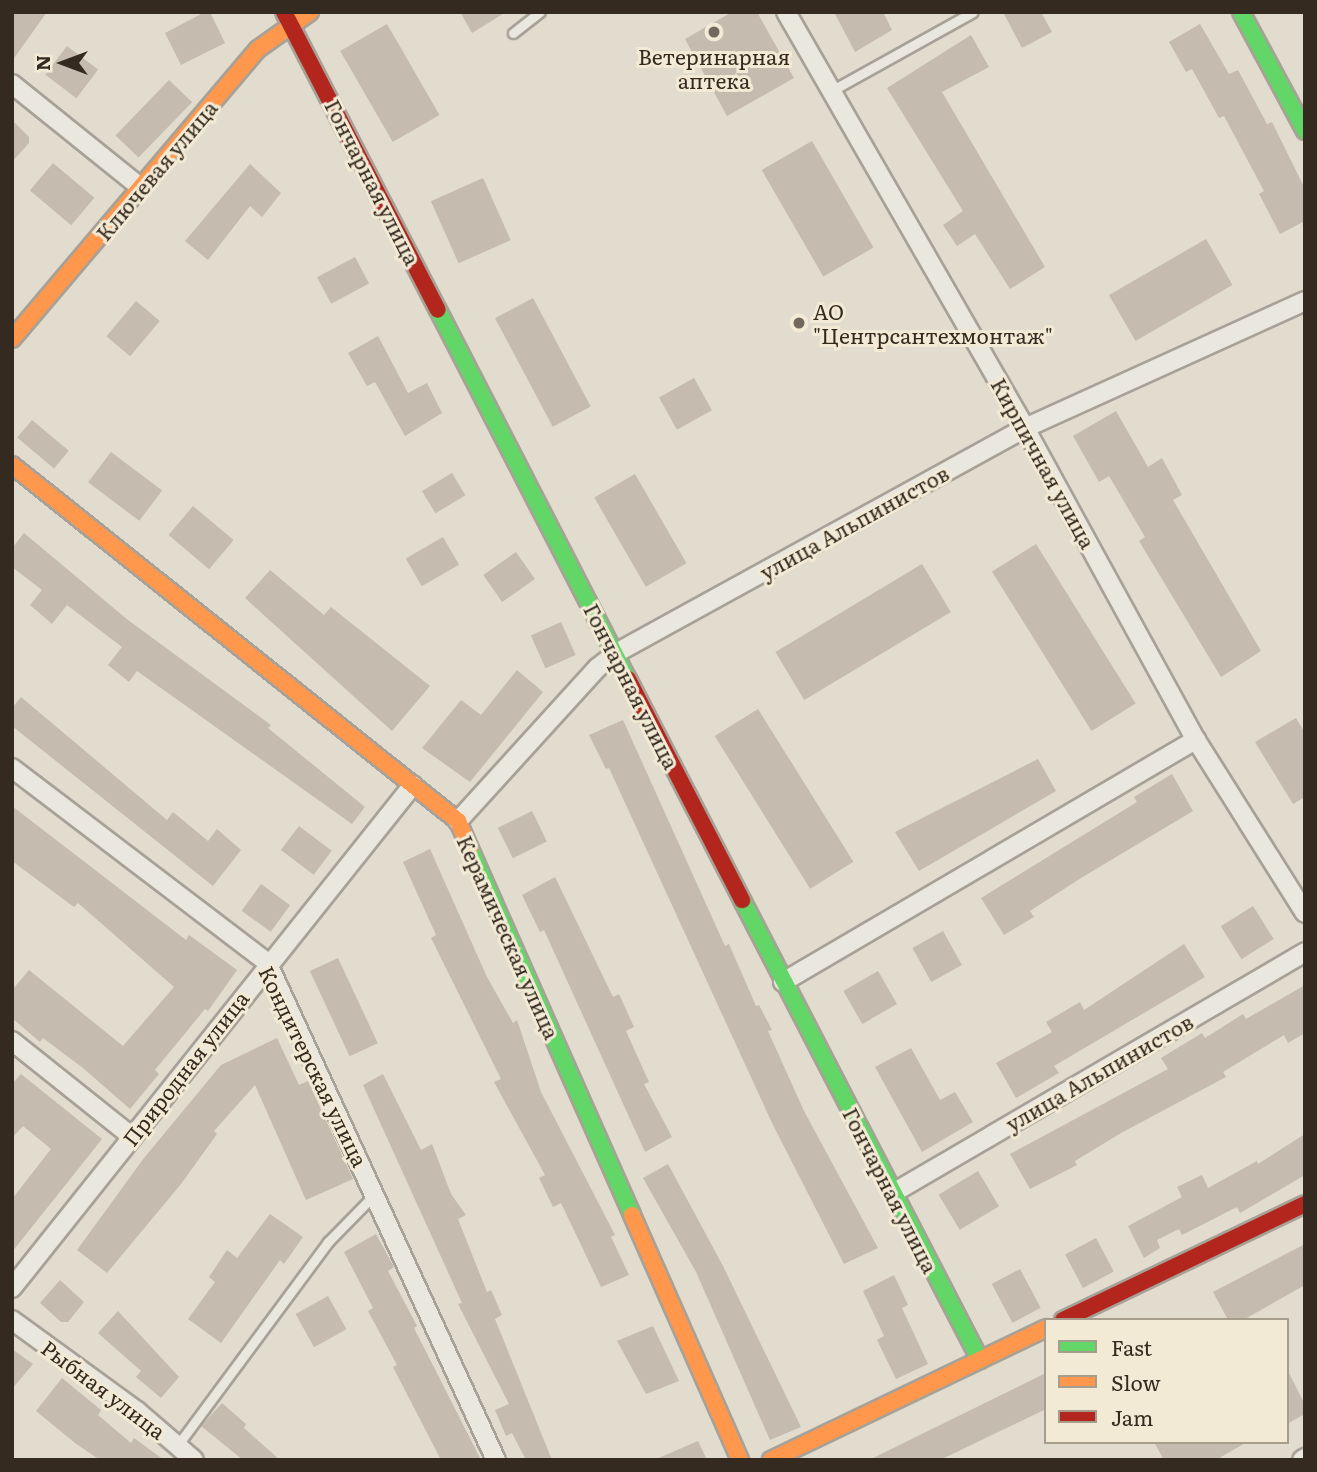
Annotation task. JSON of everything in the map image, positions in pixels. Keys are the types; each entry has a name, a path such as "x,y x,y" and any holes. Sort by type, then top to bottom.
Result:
{"street":[{"name":"Ключевая улица","path":"12,339 258,49 288,18 310,12"},
{"name":"Кирпичная улица","path":"786,12 829,92 1025,428 1196,740 1305,913"},
{"path":"1241,12 1305,131"},
{"name":"Гончарная улица","path":"288,18 980,1360"},
{"path":"12,85 140,187"},
{"name":"улица Альпинистов","path":"458,821 597,668 616,653 1025,428 1305,301"},
{"name":"Керамическая улица","path":"12,465 458,821 740,1460"},
{"path":"783,982 1196,740"},
{"name":"Кондитерская улица","path":"12,768 267,962 496,1460"},
{"name":"Природная улица","path":"12,1288 267,962 413,785"},
{"name":"улица Альпинистов","path":"893,1193 1305,952"},
{"path":"12,1041 131,1136"},
{"path":"1067,1318 1305,1204"},
{"name":"Рыбная улица","path":"12,1320 194,1460"},
{"path":"771,1460 1044,1329"}],"lane":[{"path":"513,33 540,12"},
{"path":"829,92 972,12"},
{"path":"177,1446 328,1242 375,1194"}],"building":[{"path":"12,12 47,12 12,61"},
{"path":"205,12 210,12 225,43 181,65 165,33"},
{"path":"460,12 506,12 472,33"},
{"path":"732,12 757,12 794,78 727,116 685,39"},
{"path":"834,12 883,12 892,30 855,52"},
{"path":"1003,12 1041,12 1052,32 1022,48"},
{"path":"387,24 440,115 393,142 340,51"},
{"path":"1200,24 1229,74 1238,70 1267,124 1272,122 1305,189 1305,221 1280,234 1259,194 1264,191 1224,116 1219,118 1192,69 1186,72 1169,42"},
{"path":"971,35 989,67 942,92 1045,267 1010,289 975,234 957,246 943,225 963,211 887,88"},
{"path":"67,46 98,69 76,98 45,75"},
{"path":"169,80 192,102 139,158 116,135"},
{"path":"12,120 29,137 29,143 12,162"},
{"path":"812,141 874,248 823,277 762,170"},
{"path":"53,163 94,198 71,225 30,191"},
{"path":"250,164 281,193 262,217 250,206 208,260 185,241"},
{"path":"483,178 511,240 459,263 431,201"},
{"path":"1206,239 1232,285 1136,341 1109,295"},
{"path":"355,257 369,283 331,304 317,277"},
{"path":"533,298 591,407 553,427 495,318"},
{"path":"136,301 160,321 130,356 106,336"},
{"path":"378,336 408,393 427,383 442,413 405,436 375,382 367,386 348,353"},
{"path":"694,378 712,410 677,430 659,397"},
{"path":"1116,411 1148,467 1162,458 1182,495 1173,500 1261,651 1221,677 1139,541 1145,537 1109,476 1099,482 1073,436"},
{"path":"32,420 69,451 54,468 17,438"},
{"path":"111,452 162,491 139,521 88,482"},
{"path":"452,473 465,495 435,513 422,491"},
{"path":"635,474 686,563 646,587 594,497"},
{"path":"193,506 234,540 209,569 169,535"},
{"path":"24,533 128,620 271,725 268,728 365,807 352,824 137,671 129,682 108,665 122,647 67,605 52,624 30,605 42,590 12,567 12,548"},
{"path":"443,537 459,565 422,586 406,558"},
{"path":"1036,544 1136,703 1092,731 992,572"},
{"path":"516,552 535,579 502,602 483,575"},
{"path":"922,564 951,612 804,700 775,652"},
{"path":"270,570 324,615 331,607 430,686 392,731 245,598"},
{"path":"561,622 576,655 545,668 531,635"},
{"path":"517,670 543,692 470,782 422,748 461,700 481,715"},
{"path":"21,697 167,820 173,812 208,841 217,829 241,850 213,886 12,726 12,708"},
{"path":"758,709 853,862 810,889 715,736"},
{"path":"1296,718 1305,733 1305,797 1293,804 1255,742"},
{"path":"623,720 725,946 729,944 756,1006 759,1005 772,1030 768,1031 804,1111 878,1248 844,1264 772,1123 609,768 606,769 589,735"},
{"path":"1038,759 1056,791 919,871 895,832"},
{"path":"1172,774 1193,811 1030,911 1034,917 1004,935 981,898 1137,802 1134,797"},
{"path":"12,806 186,940 189,935 237,970 208,1011 205,1009 155,1070 159,1074 130,1109 83,1068 43,1038 40,1042 12,1018 12,990 29,970 123,1046 174,987 78,903 74,907 12,861"},
{"path":"532,811 547,842 513,858 498,828"},
{"path":"299,826 332,851 314,875 281,850"},
{"path":"430,849 487,977 513,1023 517,1020 541,1092 615,1235 611,1237 629,1275 601,1287 561,1203 553,1207 539,1178 545,1175 494,1082 501,1079 431,938 436,935 403,862"},
{"path":"555,877 613,997 619,994 634,1027 626,1031 649,1082 644,1084 672,1137 645,1152 544,930 540,932 522,895"},
{"path":"261,884 290,905 271,932 242,911"},
{"path":"1253,906 1274,939 1241,959 1221,926"},
{"path":"943,931 962,965 931,982 912,948"},
{"path":"1184,944 1205,977 1054,1066 1059,1073 1016,1098 996,1063 1052,1032 1046,1022 1080,1002 1084,1010"},
{"path":"338,958 378,1043 350,1056 310,971"},
{"path":"878,971 897,1004 862,1024 843,991"},
{"path":"1305,985 1305,1033 1288,1043 1284,1035 1223,1072 1226,1077 1121,1133 1075,1161 1077,1165 1030,1189 1010,1154 1168,1069 1161,1058 1202,1033 1205,1038 1243,1014 1246,1019"},
{"path":"277,1038 299,1085 308,1081 353,1179 306,1200 255,1085 214,1131 217,1134 181,1184 107,1273 77,1250 144,1158 221,1065"},
{"path":"911,1048 940,1100 955,1092 973,1122 922,1152 875,1067"},
{"path":"21,1074 102,1139 12,1252 12,1199 51,1149 23,1126 12,1138 12,1084"},
{"path":"383,1074 421,1150 432,1144 451,1194 466,1215 458,1219 487,1292 491,1290 502,1315 495,1319 552,1460 526,1460 512,1433 506,1436 495,1410 509,1404 458,1304 462,1303 363,1085"},
{"path":"1305,1134 1305,1175 1240,1213 1237,1207 1182,1235 1179,1229 1157,1240 1160,1248 1144,1258 1128,1226 1182,1197 1177,1187 1202,1175 1208,1188 1257,1161 1258,1164"},
{"path":"668,1164 723,1266 801,1427 770,1440 696,1272 643,1178"},
{"path":"978,1171 999,1206 960,1230 939,1195"},
{"path":"270,1214 303,1237 284,1264 280,1260 221,1343 188,1319 215,1282 209,1277 227,1250 237,1258"},
{"path":"376,1234 394,1267 388,1271 417,1326 414,1328 481,1460 441,1460 393,1367 397,1365 368,1311 373,1308 344,1252"},
{"path":"1096,1238 1114,1272 1083,1288 1065,1254"},
{"path":"1305,1244 1305,1285 1247,1318 1227,1318 1213,1292"},
{"path":"1020,1269 1041,1308 1012,1323 992,1284"},
{"path":"894,1275 908,1305 902,1308 928,1364 896,1379 877,1340 884,1336 863,1291"},
{"path":"60,1280 84,1302 68,1322 61,1322 40,1303"},
{"path":"328,1296 346,1329 314,1347 296,1314"},
{"path":"118,1311 179,1377 161,1398 136,1377 141,1371 98,1333"},
{"path":"653,1326 679,1381 646,1394 617,1341"},
{"path":"12,1349 33,1364 12,1389"},
{"path":"1289,1373 1305,1405 1305,1414 1289,1423"},
{"path":"1044,1374 1044,1410 940,1460 869,1460"},
{"path":"62,1378 101,1410 98,1415 131,1443 134,1438 164,1460 100,1460 75,1443 36,1411"},
{"path":"222,1403 246,1424 244,1428 280,1460 243,1460 201,1426"},
{"path":"698,1441 707,1460 654,1460"},
{"path":"1155,1444 1244,1444 1216,1460 1164,1460"}],"traffic: fast":[{"path":"1241,12 1305,131"},
{"path":"438,310 628,679"},
{"path":"470,849 632,1215"},
{"path":"742,900 980,1360"}],"traffic: slow":[{"path":"12,339 258,49 310,12"},
{"path":"12,465 458,821 470,849"},
{"path":"632,1215 740,1460"},
{"path":"771,1460 1044,1329"}],"traffic: jam":[{"path":"284,12 438,310"},
{"path":"628,679 742,900"},
{"path":"1067,1318 1305,1204"}],"place":[{"name":"Ветеринарная аптека","path":"714,32"},
{"name":"АО \"Центрсантехмонтаж\"","path":"799,323"}]}
